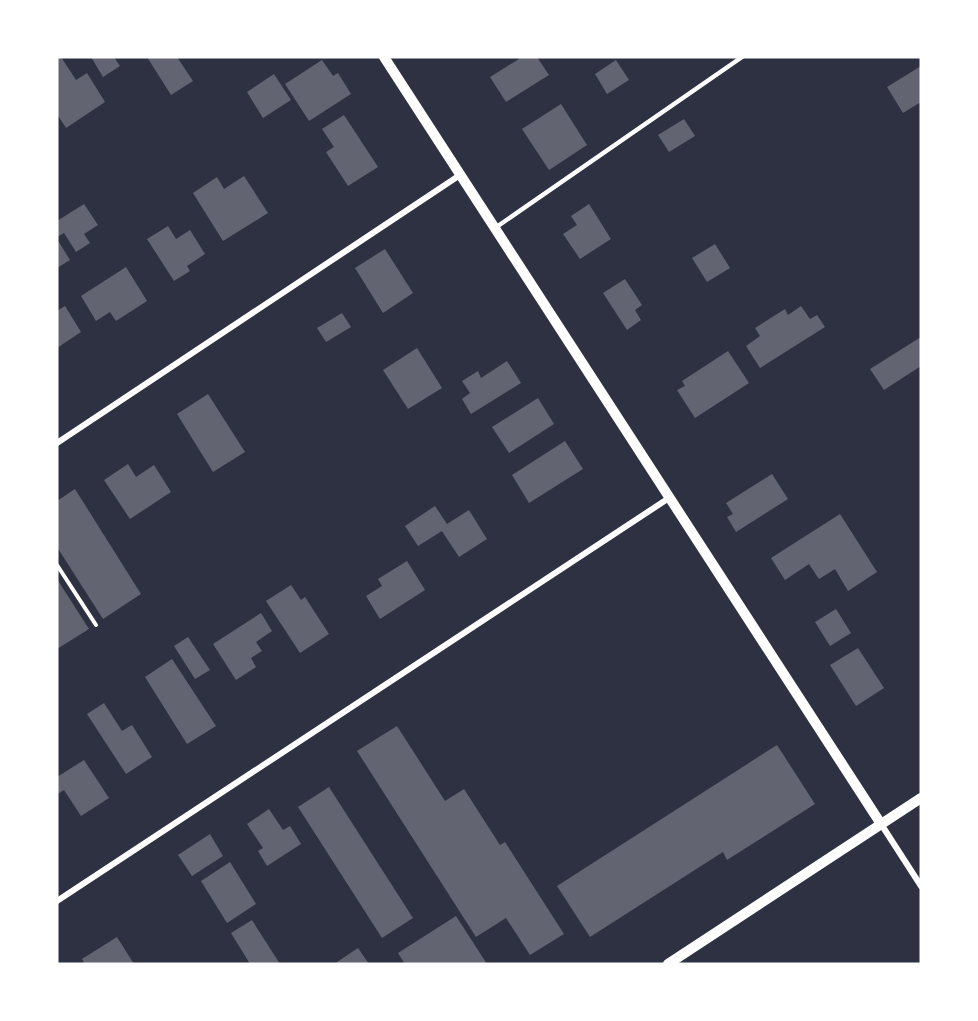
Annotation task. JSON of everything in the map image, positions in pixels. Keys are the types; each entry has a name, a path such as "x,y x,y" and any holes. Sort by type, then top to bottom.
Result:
{"street":[{"path":"384,57 921,886"},
{"path":"57,443 460,175"},
{"path":"57,901 669,498"},
{"path":"668,964 921,798"}],"lane":[{"path":"495,228 742,57"}],"path":[{"path":"57,565 96,625"}],"building":[{"path":"57,57 61,57 76,80 87,73 105,102 66,128 57,114"},
{"path":"91,57 114,57 120,66 103,77"},
{"path":"147,57 177,57 193,81 171,95"},
{"path":"517,57 537,57 549,75 506,102 490,77 519,59"},
{"path":"322,60 333,76 338,73 351,94 309,121 285,84"},
{"path":"616,60 629,80 607,94 595,74"},
{"path":"921,66 921,102 903,113 887,87"},
{"path":"274,74 291,100 263,118 247,92"},
{"path":"561,104 587,145 549,170 522,129"},
{"path":"344,115 378,167 348,186 326,152 334,147 322,129"},
{"path":"684,119 695,136 669,152 658,135"},
{"path":"244,176 268,213 223,241 193,193 217,177 224,189"},
{"path":"84,204 98,225 84,234 90,243 76,252 64,233 57,237 57,221"},
{"path":"589,204 611,239 580,259 563,234 577,225 571,216"},
{"path":"168,226 176,239 190,230 205,254 187,266 190,271 174,281 147,239"},
{"path":"57,239 70,260 57,268"},
{"path":"715,244 730,268 707,282 692,258"},
{"path":"385,249 413,293 383,313 355,268"},
{"path":"126,267 147,301 116,321 110,312 96,321 81,296"},
{"path":"625,279 642,305 635,310 641,320 627,330 603,293"},
{"path":"65,306 81,332 57,348 57,311"},
{"path":"801,306 810,319 817,315 825,327 760,368 746,346 760,336 755,328 785,309 788,315"},
{"path":"342,313 351,327 326,342 317,328"},
{"path":"921,337 921,366 884,390 870,369"},
{"path":"417,348 442,388 408,409 383,370"},
{"path":"728,351 749,383 695,418 677,390 685,386 682,381"},
{"path":"507,361 521,383 471,414 462,399 470,393 462,381 478,371 481,378"},
{"path":"208,394 245,452 213,472 177,414"},
{"path":"538,398 554,424 509,453 492,427"},
{"path":"565,441 583,469 529,503 512,475"},
{"path":"128,464 136,477 154,465 171,492 130,519 104,480"},
{"path":"772,474 788,499 736,532 727,517 733,514 726,503"},
{"path":"75,489 141,594 103,619 57,547 57,501"},
{"path":"435,506 447,524 469,510 487,539 459,557 442,531 418,546 405,526"},
{"path":"840,514 877,572 848,591 835,569 819,579 809,564 785,580 771,558"},
{"path":"407,561 425,590 380,619 366,596 382,586 378,579"},
{"path":"57,579 89,629 57,649"},
{"path":"291,585 301,600 305,597 329,634 300,653 266,601"},
{"path":"836,609 851,633 830,646 815,622"},
{"path":"261,613 272,631 256,642 262,651 251,658 256,667 236,680 213,644"},
{"path":"188,637 210,670 195,679 174,646"},
{"path":"858,648 884,688 856,706 830,665"},
{"path":"172,659 216,726 187,744 145,677"},
{"path":"104,703 122,731 132,725 152,757 126,774 87,714"},
{"path":"397,726 445,801 464,789 500,845 505,842 564,934 530,955 506,918 476,937 357,751"},
{"path":"777,745 815,804 727,860 723,852 590,937 557,886"},
{"path":"84,760 109,798 81,816 64,790 58,794 57,777"},
{"path":"329,787 413,918 382,938 298,807"},
{"path":"269,809 283,830 290,826 301,844 267,866 258,851 263,848 247,824"},
{"path":"210,834 223,856 192,876 178,855"},
{"path":"230,862 256,904 227,923 201,881"},
{"path":"456,916 487,964 405,964 398,953"},
{"path":"252,920 280,964 250,964 231,933"},
{"path":"117,937 134,964 85,964 82,959"},
{"path":"358,948 369,964 334,964"}]}
